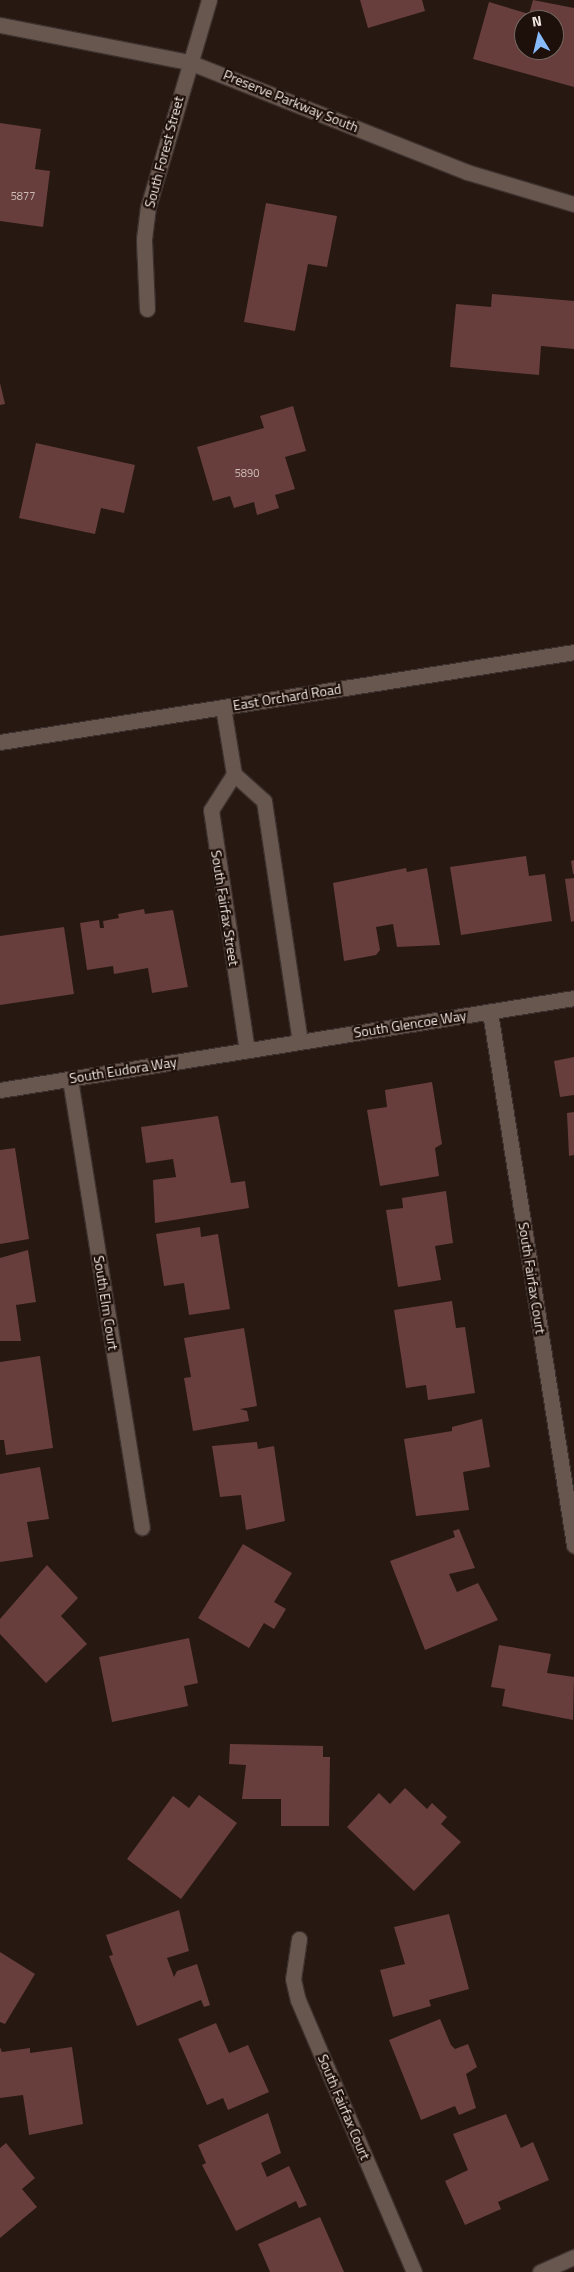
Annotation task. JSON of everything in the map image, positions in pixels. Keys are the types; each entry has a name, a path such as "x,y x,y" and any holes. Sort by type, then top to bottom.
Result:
{"street":[{"name":"South Forest Street","path":"147,308 144,239 148,207 189,62 209,0"},
{"name":"Preserve Parkway South","path":"0,25 189,62 467,172 574,204"},
{"name":"East Orchard Road","path":"0,742 574,652"},
{"path":"223,707 234,774 264,801 300,1041"},
{"name":"South Fairfax Street","path":"234,774 210,810 247,1050"},
{"name":"South Glencoe Way","path":"247,1050 574,998"},
{"name":"South Fairfax Court","path":"490,1012 574,1545"},
{"name":"South Eudora Way","path":"0,1090 247,1050"},
{"name":"South Elm Court","path":"70,1079 142,1527"},
{"name":"South Fairfax Court","path":"300,1938 294,1979 298,2000 414,2272"},
{"path":"540,2272 574,2257"}],"building":[{"path":"360,0 422,0 425,11 368,28"},
{"path":"533,0 574,8 574,87 473,59 489,2 516,10 514,10 514,60 564,60 564,10 530,10"},
{"path":"0,123 41,129 35,169 50,171 43,227 0,221"},
{"path":"266,203 337,216 327,267 308,264 295,331 244,322"},
{"path":"492,294 574,301 574,349 541,346 539,375 450,367 456,304 491,307"},
{"path":"0,383 5,404 0,405"},
{"path":"293,406 306,451 285,457 295,489 275,495 279,508 257,515 254,502 234,508 230,496 213,501 197,447 264,428 260,416"},
{"path":"36,443 135,465 124,513 101,508 95,534 19,518"},
{"path":"526,856 529,876 545,874 552,921 461,935 450,867"},
{"path":"574,860 574,874 573,874 571,861"},
{"path":"406,868 407,872 427,868 440,945 397,947 393,924 376,927 380,950 376,955 344,961 333,883"},
{"path":"574,878 574,921 571,922 565,879"},
{"path":"144,909 145,914 173,910 188,987 152,993 148,968 114,974 113,966 87,970 80,923 99,920 100,928 104,928 103,921 119,918 118,914"},
{"path":"64,927 74,994 0,1005 0,936"},
{"path":"574,1057 574,1095 560,1097 554,1061"},
{"path":"432,1082 442,1144 435,1148 439,1176 380,1186 367,1110 387,1107 385,1090"},
{"path":"574,1112 574,1155 569,1156 567,1113"},
{"path":"218,1116 231,1183 245,1181 249,1208 155,1223 153,1180 176,1177 173,1159 146,1163 141,1127"},
{"path":"15,1148 29,1239 0,1244 0,1150"},
{"path":"446,1191 453,1243 435,1246 441,1280 398,1287 386,1210 403,1208 402,1198"},
{"path":"200,1227 201,1237 218,1234 230,1309 189,1315 184,1283 164,1286 156,1234"},
{"path":"28,1250 36,1302 16,1305 21,1341 0,1341 0,1258"},
{"path":"452,1301 456,1328 465,1327 475,1393 428,1400 426,1385 406,1388 394,1310"},
{"path":"244,1328 257,1406 240,1409 247,1411 249,1421 193,1431 184,1378 191,1377 184,1338"},
{"path":"40,1356 53,1448 6,1455 4,1440 0,1440 0,1362"},
{"path":"482,1419 490,1467 463,1472 469,1510 416,1516 404,1439 452,1431 452,1427"},
{"path":"257,1442 258,1449 274,1446 285,1521 246,1530 241,1495 220,1497 212,1446"},
{"path":"40,1467 49,1519 27,1522 33,1557 0,1562 0,1474"},
{"path":"459,1529 475,1568 449,1574 457,1592 478,1583 498,1620 425,1650 390,1561 455,1537 453,1531"},
{"path":"243,1544 292,1573 274,1602 286,1609 274,1629 264,1623 249,1648 198,1618"},
{"path":"47,1565 78,1598 61,1616 87,1644 46,1683 0,1634 0,1619"},
{"path":"189,1638 198,1683 184,1686 188,1706 112,1722 99,1657"},
{"path":"499,1645 551,1654 547,1673 574,1677 573,1720 502,1706 505,1689 491,1687"},
{"path":"230,1744 323,1746 323,1757 330,1757 329,1826 281,1826 281,1799 242,1799 246,1765 229,1764"},
{"path":"405,1788 427,1809 432,1803 447,1817 441,1824 461,1842 414,1891 347,1827 379,1793 390,1804"},
{"path":"199,1795 237,1823 181,1899 127,1859 173,1796 189,1808"},
{"path":"179,1910 189,1951 167,1958 174,1977 177,1971 197,1964 210,2005 204,2007 201,2000 137,2026 109,1956 113,1955 106,1935"},
{"path":"449,1914 469,1989 429,2000 431,2006 393,2017 380,1970 405,1964 394,1927"},
{"path":"0,1952 35,1974 5,2024 0,2022"},
{"path":"440,2019 451,2045 455,2049 468,2044 477,2067 466,2074 476,2108 459,2115 455,2106 421,2120 389,2040"},
{"path":"216,2023 229,2053 248,2045 269,2092 228,2110 223,2098 207,2105 178,2039"},
{"path":"0,2047 2,2052 30,2048 30,2053 72,2047 83,2124 29,2135 23,2095 0,2098"},
{"path":"268,2113 281,2153 261,2163 267,2177 289,2166 307,2205 299,2208 296,2201 236,2231 202,2165 206,2163 198,2145"},
{"path":"506,2114 521,2148 533,2142 549,2180 498,2202 501,2209 465,2225 445,2181 468,2170 453,2134"},
{"path":"6,2143 35,2178 22,2189 37,2207 0,2238 0,2148"},
{"path":"320,2217 344,2272 270,2272 258,2244"}]}
